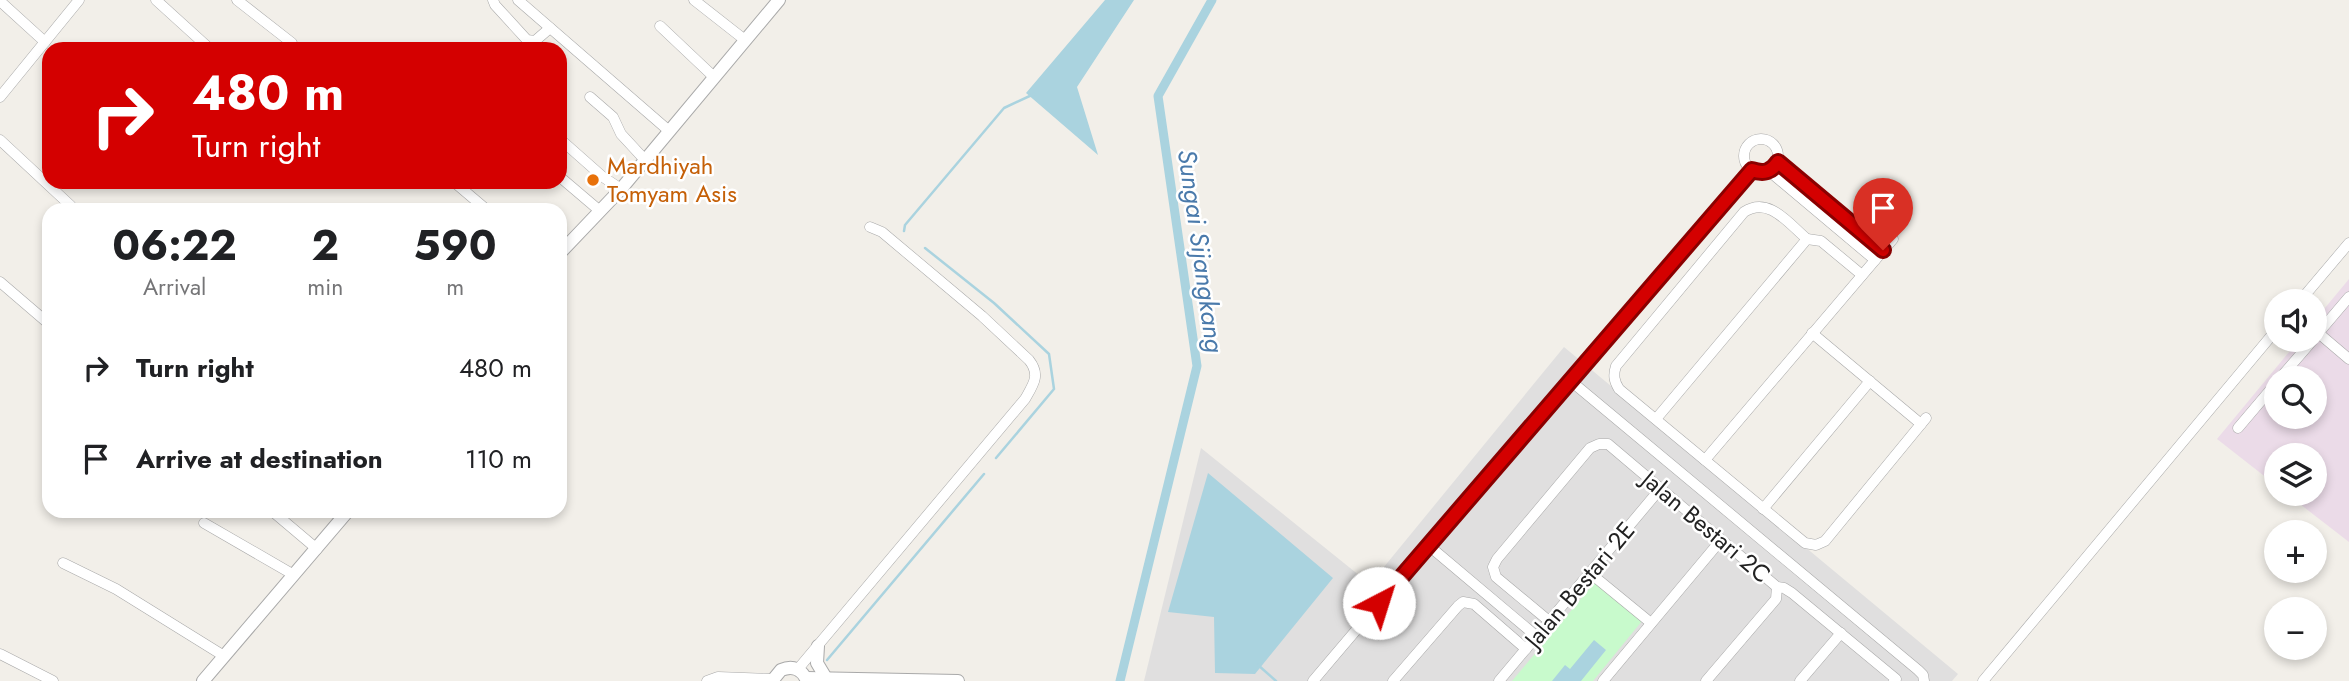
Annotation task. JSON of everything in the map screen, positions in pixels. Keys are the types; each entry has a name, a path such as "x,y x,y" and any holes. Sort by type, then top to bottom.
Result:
{"street":[{"path":"1,2 45,42 79,0"},
{"path":"156,0 202,42"},
{"path":"237,0 291,42"},
{"path":"493,0 527,40 535,41 550,28"},
{"path":"518,0 566,42"},
{"path":"694,0 745,40"},
{"path":"567,246 621,189 779,0"},
{"path":"660,26 714,77"},
{"path":"567,43 668,130"},
{"path":"0,97 42,46"},
{"path":"590,97 613,117 621,134 645,160"},
{"path":"1778,162 1769,171 1760,173 1747,165 1745,150 1756,140 1763,139 1776,147 1778,162 1883,250"},
{"path":"0,140 42,179"},
{"path":"567,145 621,189"},
{"path":"1313,681 1752,170"},
{"path":"1769,171 1875,260"},
{"path":"567,183 600,211"},
{"path":"53,189 68,203"},
{"path":"462,189 479,203"},
{"path":"1812,333 1924,421 1825,541 1815,545 1805,543 1619,389 1614,373 1616,366 1744,212 1751,208 1761,206 1771,209 1807,239 1821,241 1862,275"},
{"path":"804,676 818,646 1025,399 1036,380 1034,366 1029,360 982,316 882,232 870,227"},
{"path":"1656,419 1807,239"},
{"path":"1705,460 1893,239"},
{"path":"2310,289 2349,243"},
{"path":"0,282 42,318"},
{"path":"2327,322 2349,297"},
{"path":"2327,343 2349,359"},
{"path":"1983,681 2264,344"},
{"path":"2290,366 2301,352"},
{"path":"1763,509 1870,381"},
{"path":"1572,382 1918,670 1924,681"},
{"path":"2238,428 2264,397"},
{"name":"Jalan Bestari 2C","path":"1549,621 1496,577 1493,568 1497,559 1590,448 1608,444 1777,587 1776,599 1706,681"},
{"name":"Jalan Bestari 2E","path":"1499,681 1660,489"},
{"path":"281,518 317,548"},
{"path":"203,681 342,518"},
{"path":"204,523 293,575"},
{"path":"1603,681 1721,540"},
{"path":"1428,545 1536,636"},
{"path":"63,562 116,589 224,656"},
{"path":"1590,573 1651,624"},
{"path":"1777,587 1792,593 1895,680"},
{"path":"1393,681 1463,602 1474,604 1525,649"},
{"path":"1800,681 1841,633"},
{"path":"818,646 817,663 826,678"},
{"path":"0,654 53,681"},
{"path":"707,681 719,677 772,680 781,670 792,667 804,676 826,678 958,681"}],"shaded area":[{"path":"2349,279 2349,542 2327,525 2327,520 2321,520 2302,506 2327,506 2327,443 2264,443 2264,476 2217,439 2264,382 2264,429 2327,429 2327,366 2277,366 2289,352 2327,352 2327,306"},
{"path":"1564,347 1958,674 1952,681 1144,681 1201,448 1370,584"}],"green space":[{"path":"1595,582 1642,621 1593,681 1512,681"}],"water":[{"path":"1105,0 1134,0 1077,87 1098,155 1026,93"},
{"path":"1208,473 1333,578 1255,674 1215,673 1214,617 1168,612"},
{"path":"1594,640 1606,650 1581,681 1552,681 1565,665 1570,669"}],"waterway":[{"name":"Sungai Sijangkang","path":"1120,681 1197,366 1158,96 1212,0"},
{"path":"904,231 905,225 1004,108 1034,94"},
{"path":"925,248 994,303 1049,354 1054,389 996,458"},
{"path":"827,660 984,474"},
{"path":"1258,665 1276,681"}],"place":[{"name":"Mardhiyah Tomyam Asis","path":"593,180"}],"route":[{"path":"1379,603 1752,170 1760,173 1769,171 1778,162 1883,250"}]}
